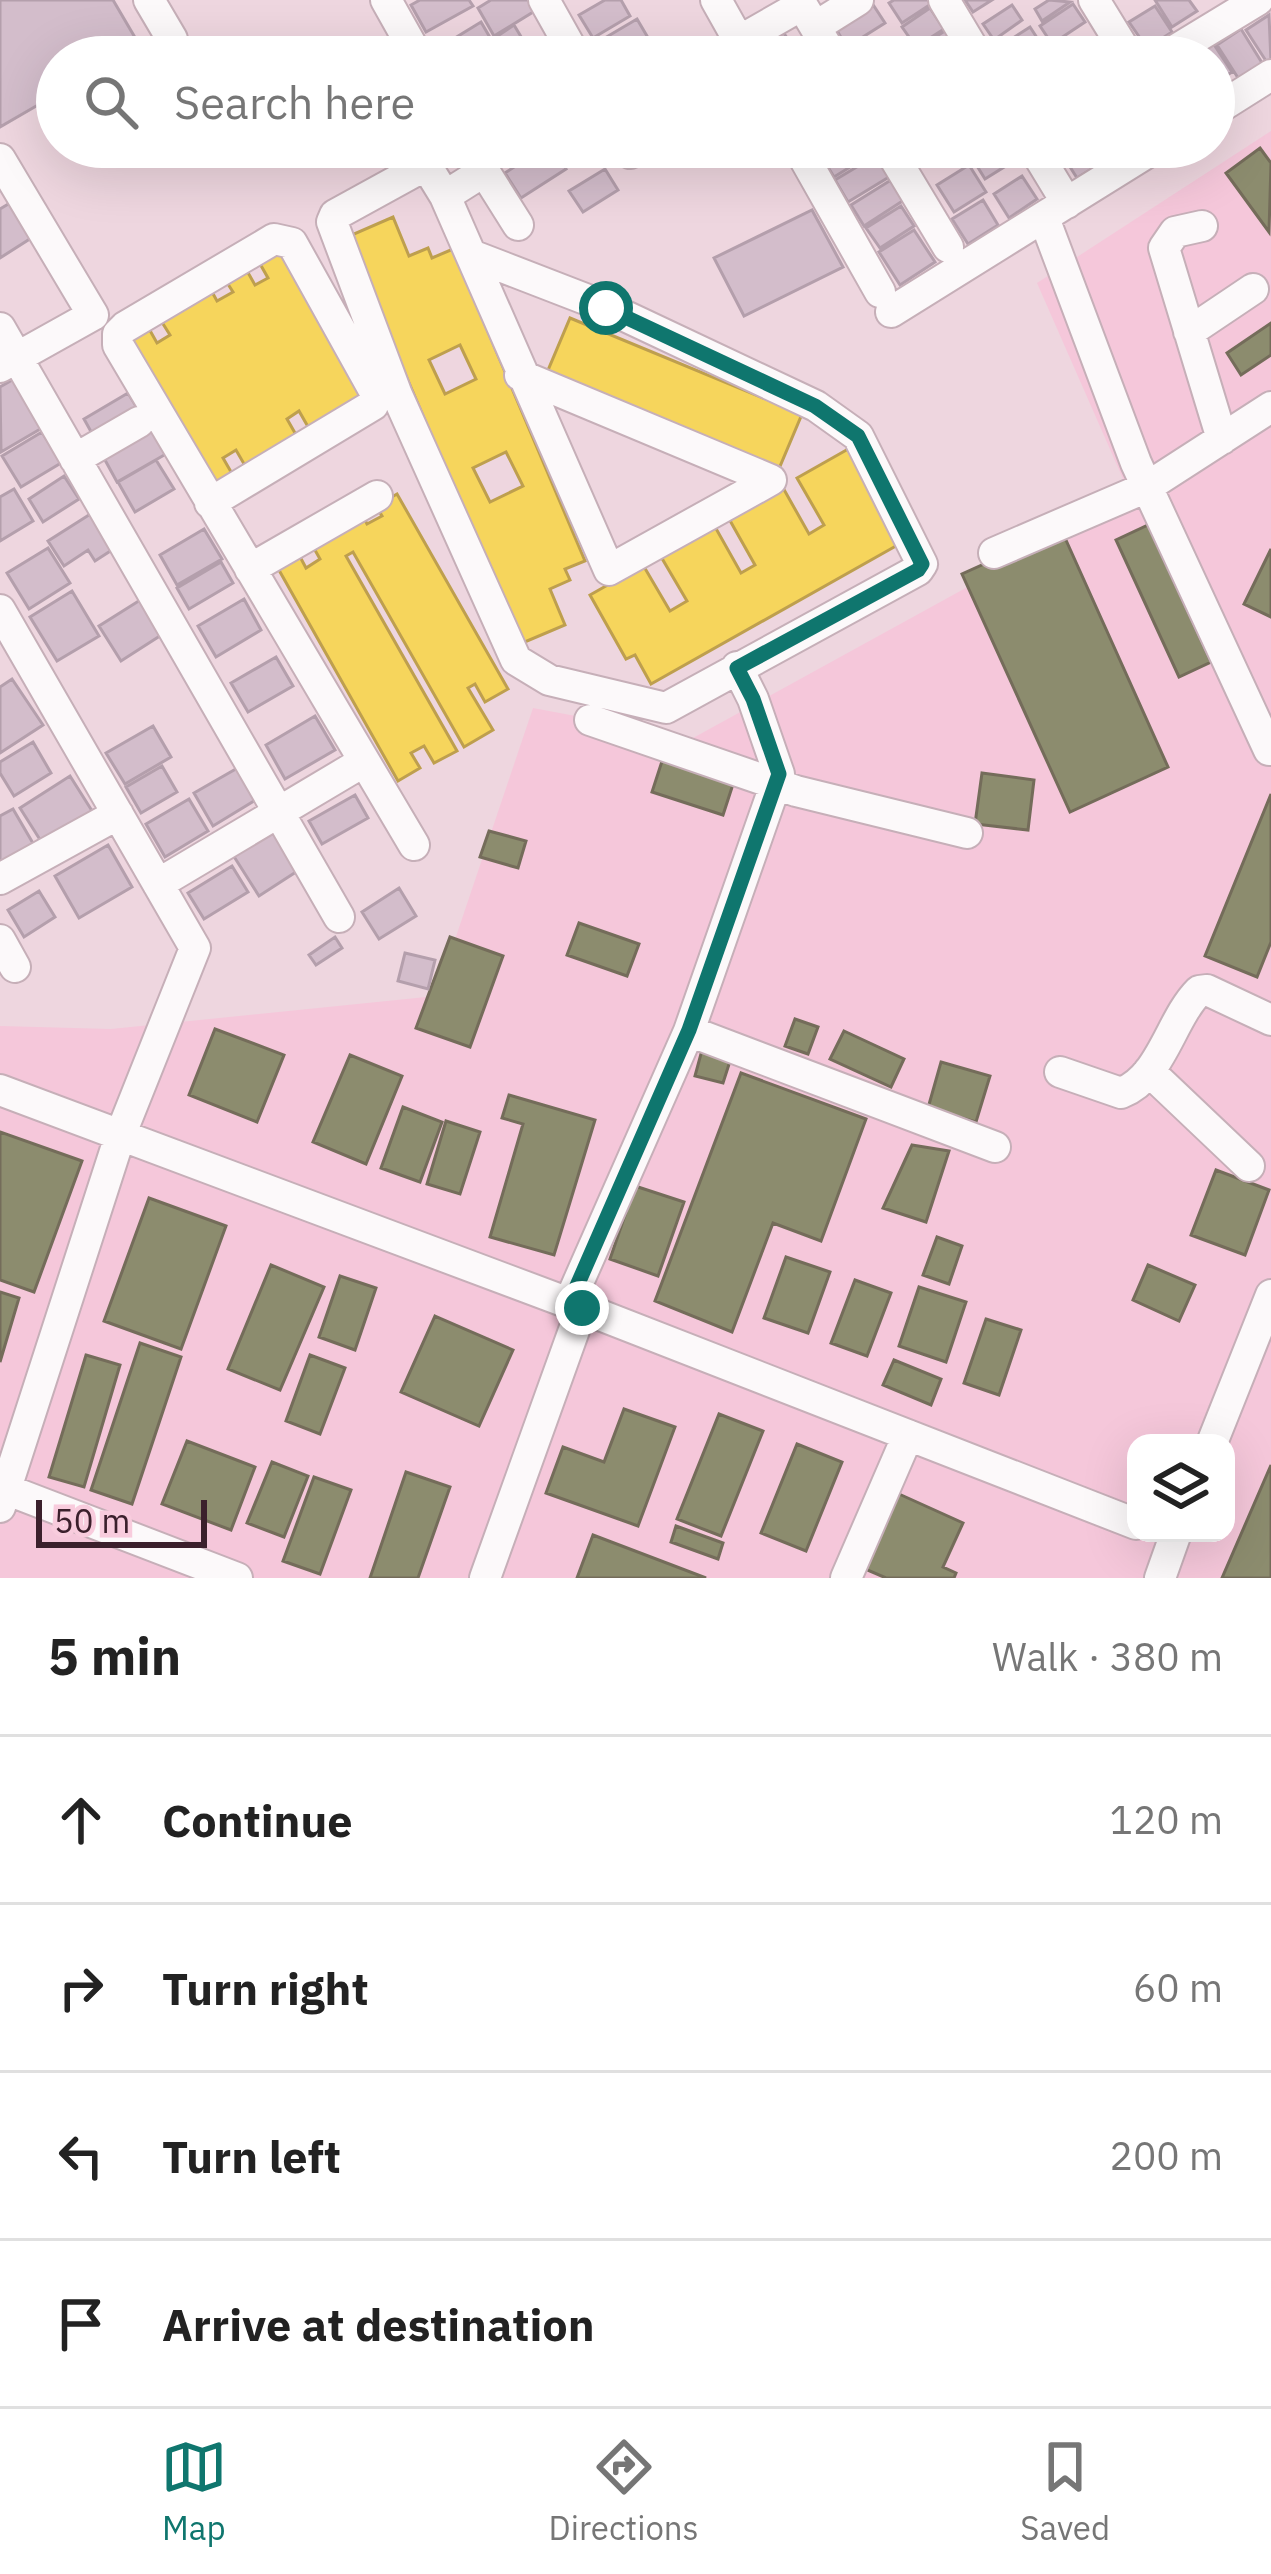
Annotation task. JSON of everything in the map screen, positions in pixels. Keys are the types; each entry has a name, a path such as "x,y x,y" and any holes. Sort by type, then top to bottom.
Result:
{"street":[{"path":"149,0 170,36"},
{"path":"386,0 406,36"},
{"path":"544,0 565,36"},
{"path":"716,0 736,36"},
{"path":"764,36 805,10 858,0"},
{"path":"944,0 966,36"},
{"path":"1094,0 1116,36"},
{"path":"1197,36 1250,2"},
{"path":"805,10 820,36"},
{"path":"1235,98 1271,75"},
{"path":"0,159 93,315 9,363"},
{"path":"422,168 335,215 332,222 398,395 516,660 549,680 667,708 918,570 922,564 858,436 815,406 606,308 474,256"},
{"path":"427,168 474,256 520,375 609,570 771,479 520,375"},
{"path":"445,196 469,168"},
{"path":"481,168 518,225"},
{"path":"810,168 885,302 1122,168"},
{"path":"901,168 948,247"},
{"path":"1040,168 1150,493 1268,750"},
{"path":"1202,226 1175,232 1164,248 1222,439"},
{"path":"210,502 373,405 376,394 292,243 282,238 118,334 118,345 210,502 250,569 363,762 414,844"},
{"path":"1189,332 1253,289"},
{"path":"0,328 9,363 75,459 339,917"},
{"path":"994,553 1150,493 1271,407"},
{"path":"75,459 139,422"},
{"path":"250,569 377,496"},
{"path":"0,610 195,948 120,1136 2,1494 237,1578"},
{"path":"485,1578 576,1306 689,1030 779,774 737,668"},
{"path":"590,720 776,783 967,833"},
{"path":"158,884 363,762"},
{"path":"0,880 118,814"},
{"path":"1060,1072 1121,1093 1131,1089 1149,1071 1199,992 1207,990 1271,1020"},
{"path":"689,1030 995,1147"},
{"path":"1149,1071 1249,1166"},
{"path":"0,1090 576,1306 1127,1520"},
{"path":"1216,1434 1271,1294"},
{"path":"846,1578 908,1435"},
{"path":"1160,1578 1168,1542"}],"shaded area":[{"path":"1271,131 1271,1578 0,1578 0,1026 111,1029 436,996 533,708 693,738 1131,497 1037,283 1214,168 1235,168 1235,154"}],"building: Homes":[{"path":"393,217 409,256 428,248 432,258 453,249 585,561 565,569 570,580 550,589 565,625 520,644 347,237","holes":["460,345 476,379 445,394 429,360","506,452 523,486 490,502 473,468"]},
{"path":"279,251 366,401 311,432 299,411 287,419 299,440 247,469 236,450 223,458 234,477 212,490 125,339 148,327 157,343 170,335 160,319 211,290 217,301 233,292 226,281 246,269 255,285 268,278 259,262"},
{"path":"570,318 802,414 778,471 546,375"},
{"path":"850,448 903,542 651,684 635,655 626,659 590,595 643,565 670,611 687,601 660,555 714,525 741,573 755,565 728,517 782,486 809,534 824,525 797,478"},
{"path":"397,494 508,689 485,702 475,684 468,688 493,730 464,747 353,552 346,556 457,751 434,763 424,746 411,753 420,768 398,781 275,563 297,551 306,568 320,559 311,543 362,514 367,524 382,516 376,506"}],"building: Industry":[{"path":"1260,148 1271,163 1269,232 1226,173"},
{"path":"1271,323 1271,355 1241,375 1227,353"},
{"path":"1148,525 1211,662 1179,677 1116,540"},
{"path":"1061,529 1168,767 1070,812 962,574"},
{"path":"1271,549 1271,617 1244,604"},
{"path":"665,752 736,775 723,815 652,792"},
{"path":"982,773 1034,780 1028,830 975,824"},
{"path":"1271,794 1271,942 1257,977 1205,956"},
{"path":"489,831 526,841 518,868 480,857"},
{"path":"579,923 639,944 627,976 567,955"},
{"path":"450,937 503,956 470,1047 416,1028"},
{"path":"795,1019 818,1027 808,1054 785,1046"},
{"path":"215,1029 284,1055 257,1122 189,1095"},
{"path":"844,1031 904,1059 891,1087 830,1059"},
{"path":"702,1050 731,1058 723,1083 695,1076"},
{"path":"350,1055 402,1076 366,1164 313,1142"},
{"path":"941,1062 990,1076 976,1122 928,1108"},
{"path":"741,1073 866,1119 821,1241 773,1223 732,1332 655,1301"},
{"path":"509,1095 595,1120 554,1255 490,1237 523,1124 502,1118"},
{"path":"403,1107 442,1122 420,1182 381,1168"},
{"path":"446,1121 480,1132 460,1194 427,1184"},
{"path":"0,1132 82,1161 34,1292 0,1280"},
{"path":"912,1145 949,1151 926,1222 883,1208"},
{"path":"1216,1170 1269,1190 1245,1255 1191,1235"},
{"path":"635,1186 684,1202 658,1276 610,1259"},
{"path":"149,1198 226,1226 181,1349 104,1321"},
{"path":"937,1237 962,1246 949,1284 923,1275"},
{"path":"786,1257 830,1272 808,1333 764,1318"},
{"path":"271,1265 324,1287 280,1390 228,1369"},
{"path":"1148,1265 1195,1285 1179,1321 1133,1300"},
{"path":"340,1276 376,1288 355,1350 319,1337"},
{"path":"855,1280 891,1293 867,1356 831,1343"},
{"path":"919,1287 966,1302 946,1362 899,1346"},
{"path":"0,1292 19,1298 0,1362"},
{"path":"435,1316 513,1350 479,1426 401,1392"},
{"path":"986,1319 1021,1330 999,1395 964,1383"},
{"path":"140,1343 181,1357 132,1504 91,1490"},
{"path":"86,1355 120,1365 84,1487 49,1477"},
{"path":"310,1355 345,1368 320,1434 286,1421"},
{"path":"894,1360 941,1379 931,1405 883,1385"},
{"path":"624,1409 675,1427 638,1526 546,1493 563,1447 604,1462"},
{"path":"719,1414 763,1431 721,1536 677,1519"},
{"path":"187,1441 255,1467 231,1530 162,1504"},
{"path":"797,1444 842,1462 806,1551 761,1533"},
{"path":"272,1462 308,1476 284,1537 247,1523"},
{"path":"1271,1465 1271,1578 1222,1578"},
{"path":"406,1472 450,1487 418,1578 370,1578"},
{"path":"314,1477 351,1490 320,1574 283,1561"},
{"path":"899,1494 963,1523 943,1567 956,1573 954,1578 886,1578 865,1569"},
{"path":"676,1526 723,1543 718,1559 671,1542"},
{"path":"593,1535 706,1578 577,1578"}],"building: Other":[{"path":"0,0 113,0 134,36 36,36 36,106 0,127"},
{"path":"420,0 469,0 473,6 426,32 411,5"},
{"path":"491,0 532,0 538,9 494,36 478,8"},
{"path":"605,0 621,0 630,16 592,36 579,15"},
{"path":"870,0 885,23 864,36 840,36 831,21"},
{"path":"928,0 931,4 902,23 889,3"},
{"path":"965,0 992,0 973,12"},
{"path":"1049,0 1070,2 1042,21 1035,9"},
{"path":"1155,0 1189,0 1197,11 1172,27"},
{"path":"1073,4 1085,22 1064,36 1047,36 1040,26"},
{"path":"1012,5 1022,20 1000,36 991,36 983,24"},
{"path":"1155,6 1172,32 1139,36 1129,22"},
{"path":"930,8 944,29 933,36 908,36 902,27"},
{"path":"1269,15 1271,62 1268,64 1246,30"},
{"path":"637,19 647,36 608,36"},
{"path":"481,22 489,36 458,36"},
{"path":"514,25 521,36 498,36"},
{"path":"1241,29 1264,66 1240,81 1235,73 1235,36 1230,36"},
{"path":"513,168 566,169 521,198 505,173"},
{"path":"829,168 849,168 834,177"},
{"path":"855,168 883,168 889,177 848,202 835,180"},
{"path":"971,168 986,192 954,212 937,185"},
{"path":"978,168 1003,168 985,179"},
{"path":"1071,168 1093,168 1077,178"},
{"path":"605,169 618,190 583,212 569,191"},
{"path":"1022,176 1037,199 1009,218 994,194"},
{"path":"891,180 904,200 864,226 851,205"},
{"path":"15,200 36,235 0,258 0,209"},
{"path":"983,200 998,225 968,244 952,219"},
{"path":"901,206 914,226 880,248 866,228"},
{"path":"812,210 843,267 744,316 714,258"},
{"path":"914,230 935,262 900,285 879,252"},
{"path":"14,379 42,428 1,452 0,387"},
{"path":"128,393 139,411 94,437 84,419"},
{"path":"147,421 166,454 117,482 99,449"},
{"path":"42,432 61,463 21,487 2,456"},
{"path":"156,460 174,489 135,512 118,482"},
{"path":"64,476 79,499 43,522 29,499"},
{"path":"14,489 33,521 0,541 0,497"},
{"path":"92,513 115,548 95,561 88,550 64,566 48,541"},
{"path":"204,529 222,559 177,585 160,555"},
{"path":"48,548 70,583 29,609 7,573"},
{"path":"221,562 233,583 189,609 177,588"},
{"path":"72,591 99,636 57,661 30,617"},
{"path":"145,597 166,632 121,661 99,626"},
{"path":"244,599 261,630 216,657 198,626"},
{"path":"276,657 293,686 248,712 231,683"},
{"path":"12,679 43,725 0,753 0,687"},
{"path":"315,716 335,750 285,779 266,745"},
{"path":"153,726 171,757 125,784 106,753"},
{"path":"33,742 51,773 14,796 0,773 0,762"},
{"path":"162,766 177,792 141,813 126,787"},
{"path":"241,766 259,798 213,826 194,793"},
{"path":"70,776 94,814 44,846 20,808"},
{"path":"355,795 368,818 322,844 309,821"},
{"path":"189,799 208,831 165,857 146,824"},
{"path":"13,809 34,845 0,864 0,816"},
{"path":"273,829 299,870 259,896 233,855"},
{"path":"108,845 132,887 79,918 55,876"},
{"path":"232,866 248,892 204,919 188,893"},
{"path":"399,888 416,916 379,939 362,912"},
{"path":"39,891 55,917 24,937 8,910"},
{"path":"335,937 342,948 316,965 309,955"},
{"path":"405,953 435,960 428,989 398,981"}],"route":[{"path":"582,1308 569,1304 689,1030 779,774 737,668 922,564 858,436 815,406 606,308"}]}
